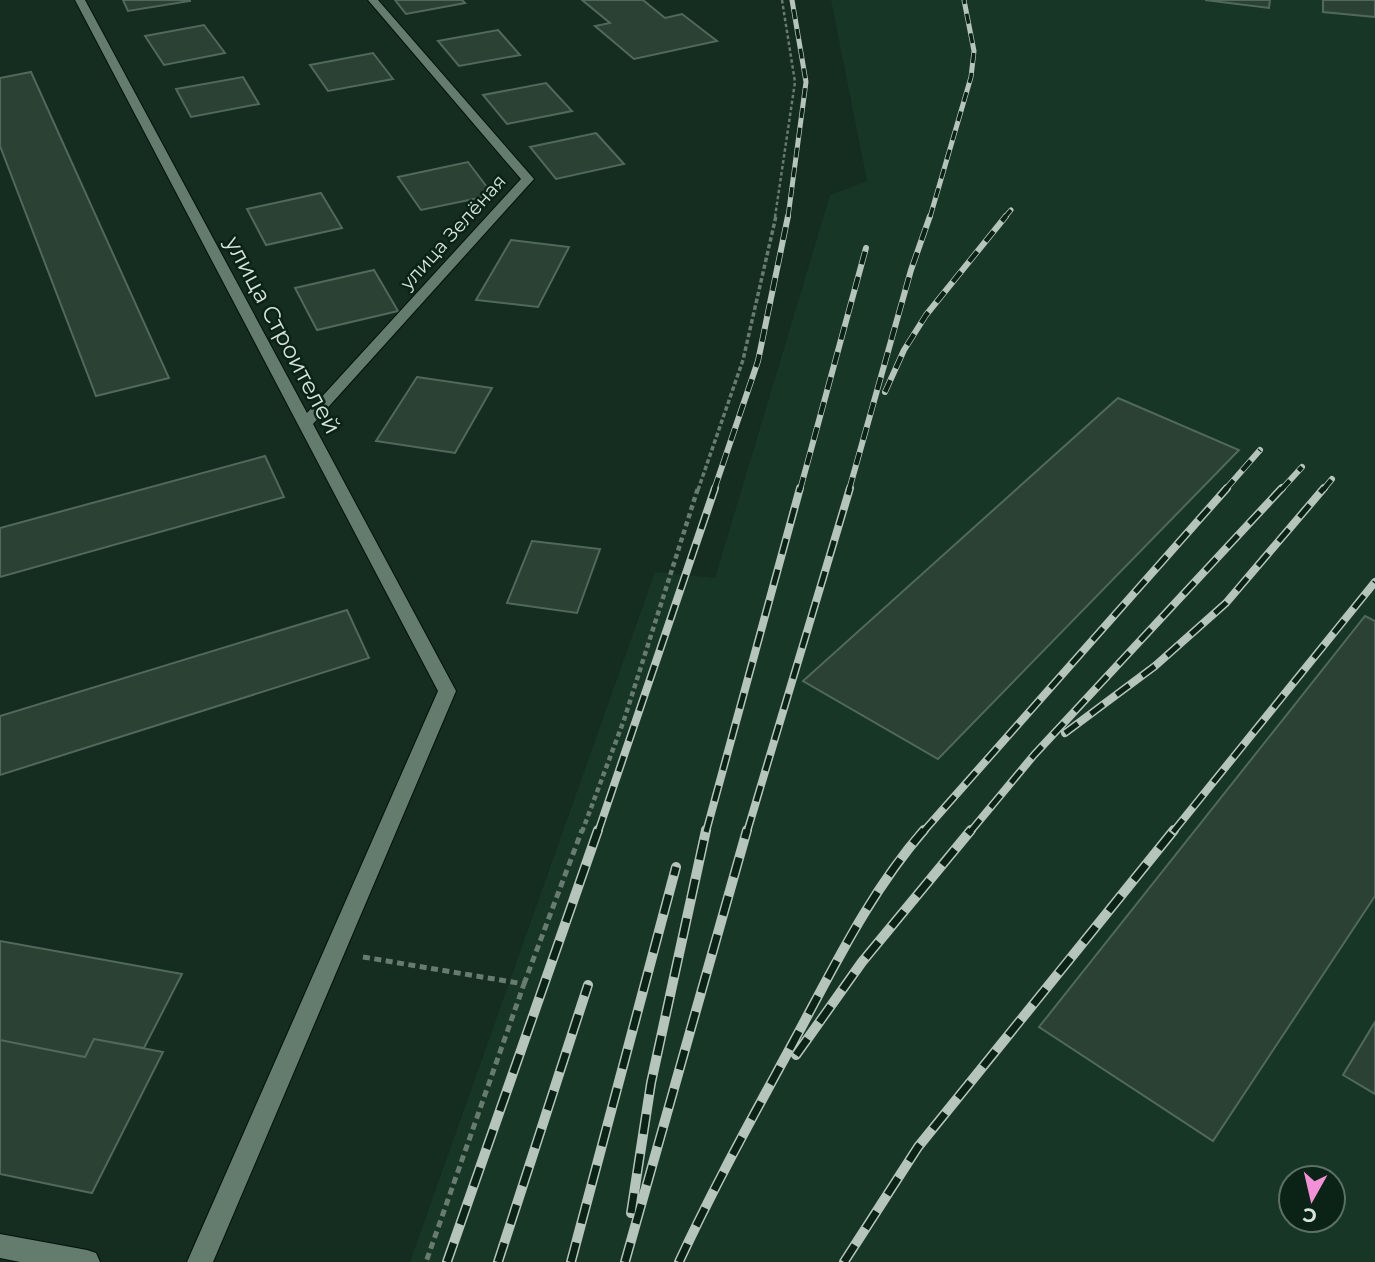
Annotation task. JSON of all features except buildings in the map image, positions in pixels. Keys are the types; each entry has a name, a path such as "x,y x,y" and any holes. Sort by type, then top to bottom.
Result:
{"street":[{"name":"улица Строителей","path":"80,0 447,691 334,953"},
{"name":"улица Зелёная","path":"305,424 528,178 373,0"},
{"path":"201,1262 334,953"},
{"path":"0,1245 87,1262"}],"path":[{"path":"426,1262 524,984 624,720 680,541 743,360 780,197 795,82 782,0"},
{"path":"334,953 524,984"}],"shaded area":[{"path":"831,0 1375,0 1375,1262 410,1262 655,572 715,578 830,195 867,181"}],"railway":[{"path":"788,217 806,82 792,0"},
{"path":"930,217 971,77 974,51 964,0"},
{"path":"1005,217 1011,210"},
{"path":"714,490 758,361 788,216"},
{"path":"849,490 911,270 930,216"},
{"path":"885,392 904,350 926,315 1006,216"},
{"path":"800,490 866,248"},
{"path":"1225,490 1260,450"},
{"path":"1281,490 1302,467"},
{"path":"1323,490 1332,479"},
{"path":"598,832 715,488"},
{"path":"706,832 800,488"},
{"path":"747,832 850,488"},
{"path":"923,832 1227,488"},
{"path":"970,832 1034,755 1282,488"},
{"path":"1065,733 1155,666 1226,603 1324,488"},
{"path":"1173,832 1375,582"},
{"path":"447,1262 598,830"},
{"path":"631,1213 651,1083 706,830"},
{"path":"625,1262 747,830"},
{"path":"679,1262 735,1150 854,931 887,879 924,830"},
{"path":"796,1055 862,962 971,830"},
{"path":"844,1262 918,1147 1174,830"},
{"path":"571,1262 676,867"},
{"path":"498,1262 588,985"}]}
